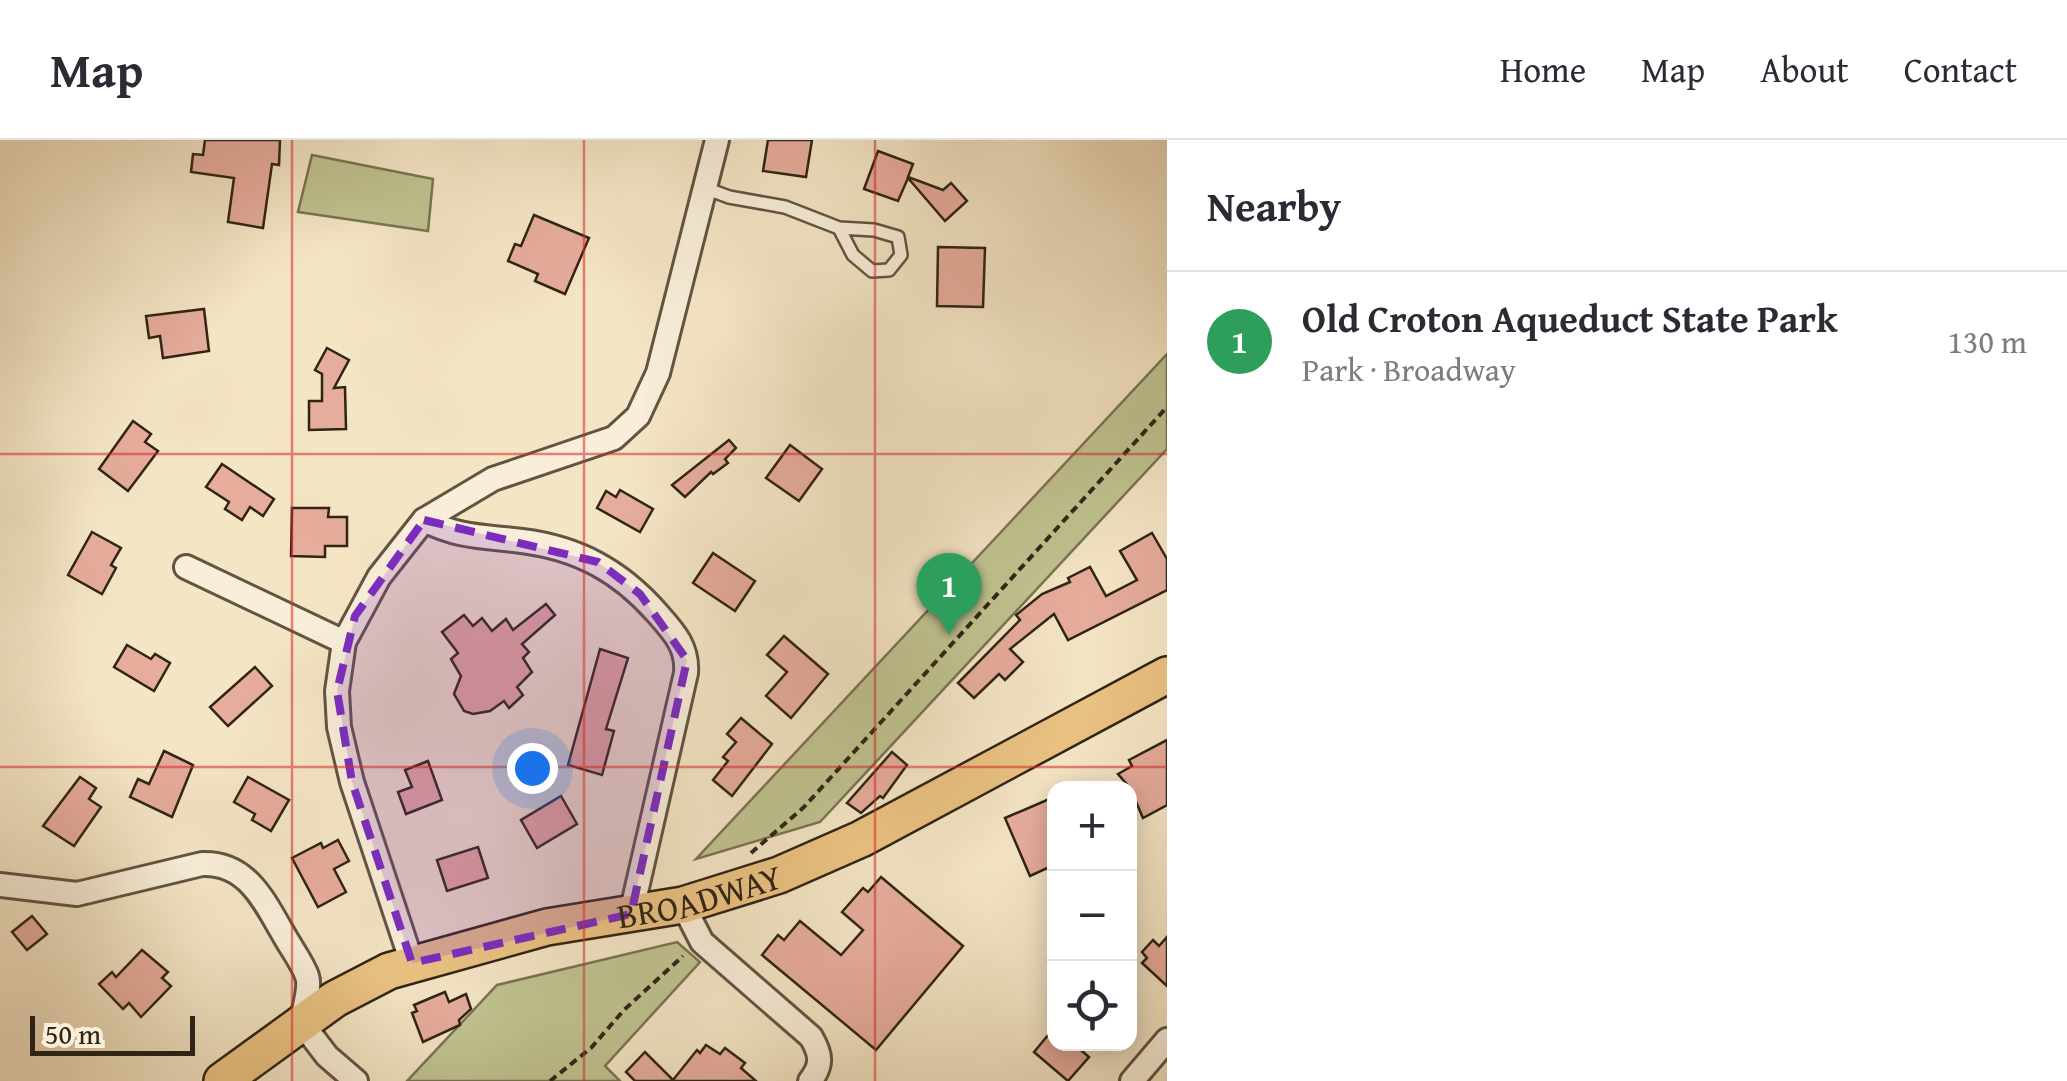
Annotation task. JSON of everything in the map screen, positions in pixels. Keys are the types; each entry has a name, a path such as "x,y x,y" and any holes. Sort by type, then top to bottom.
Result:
{"main road":[{"name":"BROADWAY","path":"222,1081 335,999 412,963 547,927 683,905 778,874 861,839 1167,675"}],"street":[{"path":"412,963 352,782 339,726 337,691 344,642 378,577 424,520 493,479 614,438 638,416 658,374 717,140"},
{"path":"424,520 467,536 542,544 598,562 640,594 685,651 688,660 682,693 630,914"},
{"path":"186,567 344,642"},
{"path":"0,885 78,894 202,864 219,863 235,869 264,901 308,979 302,1022 327,1056 356,1081"},
{"path":"683,905 700,937 811,1037 820,1051 820,1064 810,1081"},
{"path":"1132,1081 1167,1040"}],"lane":[{"path":"705,188 728,197 784,207 839,228 874,230 898,237 901,255 889,270 872,271 852,255 839,228"}],"path":[{"path":"739,859 755,851 804,806 1167,407"},
{"path":"550,1081 591,1048 624,1010 700,937"}],"highlighted area":[{"path":"424,520 598,562 640,594 687,660 631,914 412,963 352,782 337,691 355,616"}],"green space":[{"path":"312,155 433,179 428,231 298,212"},
{"path":"1167,354 1167,449 820,822 696,859"},
{"path":"677,942 700,962 605,1066 620,1081 407,1081 497,985"}],"building":[{"path":"205,140 280,140 279,165 272,164 263,228 228,222 234,178 191,172 193,154 203,155"},
{"path":"768,140 812,140 806,177 763,171"},
{"path":"878,151 913,164 908,177 943,190 951,183 967,201 945,221 908,178 898,201 864,189"},
{"path":"534,215 589,238 565,294 535,281 538,274 508,261 515,244 521,246"},
{"path":"938,247 985,248 983,307 937,306"},
{"path":"204,309 209,351 163,358 160,336 149,338 146,316"},
{"path":"327,348 349,360 334,388 345,387 346,429 309,430 309,401 322,401 322,374 315,370"},
{"path":"133,421 151,434 145,442 158,451 128,491 99,469"},
{"path":"729,440 736,448 725,459 728,463 711,472 685,497 672,485"},
{"path":"790,445 822,469 799,501 766,478"},
{"path":"222,464 274,499 263,516 250,507 242,520 225,509 229,502 206,487"},
{"path":"620,490 653,509 640,532 597,508 606,491 616,497"},
{"path":"292,508 329,508 328,517 347,517 347,546 325,546 325,557 291,556"},
{"path":"92,532 121,548 111,565 116,568 102,594 68,575"},
{"path":"1152,533 1167,559 1167,590 1068,640 1054,614 1010,649 1023,662 1005,680 999,674 974,698 958,683 1020,620 1016,615 1042,594 1070,582 1068,578 1090,567 1106,596 1137,580 1120,551"},
{"path":"713,553 755,581 735,611 693,583"},
{"path":"546,604 555,615 522,644 529,652 523,658 532,672 517,687 523,695 509,708 504,701 490,711 464,711 454,694 461,676 451,659 458,653 442,632 464,615 473,626 482,618 492,631 506,619 513,630"},
{"path":"784,636 828,674 791,718 766,696 787,672 767,655"},
{"path":"127,645 151,659 155,654 170,663 154,691 114,667"},
{"path":"600,649 628,658 606,729 614,731 602,775 568,765"},
{"path":"255,667 272,686 228,726 210,707"},
{"path":"741,718 772,744 732,796 713,780 728,761 723,757 736,742 727,734"},
{"path":"1167,740 1167,805 1143,818 1137,804 1137,781 1124,781 1118,774 1132,766 1129,760"},
{"path":"164,751 193,765 172,817 130,797 138,779 149,784"},
{"path":"892,752 907,765 883,798 880,796 861,813 847,803"},
{"path":"428,761 442,800 406,814 398,792 412,787 405,770"},
{"path":"80,777 96,788 89,799 101,807 74,846 43,826"},
{"path":"248,777 289,800 271,831 252,820 255,814 234,802"},
{"path":"561,796 577,824 537,848 521,820"},
{"path":"1047,800 1047,868 1030,876 1005,818"},
{"path":"338,840 349,861 334,869 346,892 318,907 292,858 321,843 323,848"},
{"path":"478,847 488,878 447,891 437,860"},
{"path":"881,877 963,946 876,1050 762,955 778,935 784,940 800,921 841,955 863,930 842,912 863,888 868,892"},
{"path":"32,916 47,934 27,950 12,932"},
{"path":"1167,937 1167,986 1142,963 1147,958 1142,952 1153,940 1159,946"},
{"path":"142,950 168,972 162,978 171,986 141,1017 129,1003 123,1009 99,984 112,972 116,977"},
{"path":"445,992 449,1002 466,994 471,1009 459,1020 460,1025 423,1042 412,1013 417,1011 414,1005"},
{"path":"1047,1036 1047,1051 1082,1051 1089,1057 1068,1081 1034,1052"},
{"path":"706,1045 720,1054 725,1048 745,1063 741,1068 756,1081 635,1081 626,1072 645,1052 673,1080 697,1050 700,1053"}],"place":[{"name":"Old Croton Aqueduct State Park","path":"949,635"}]}
